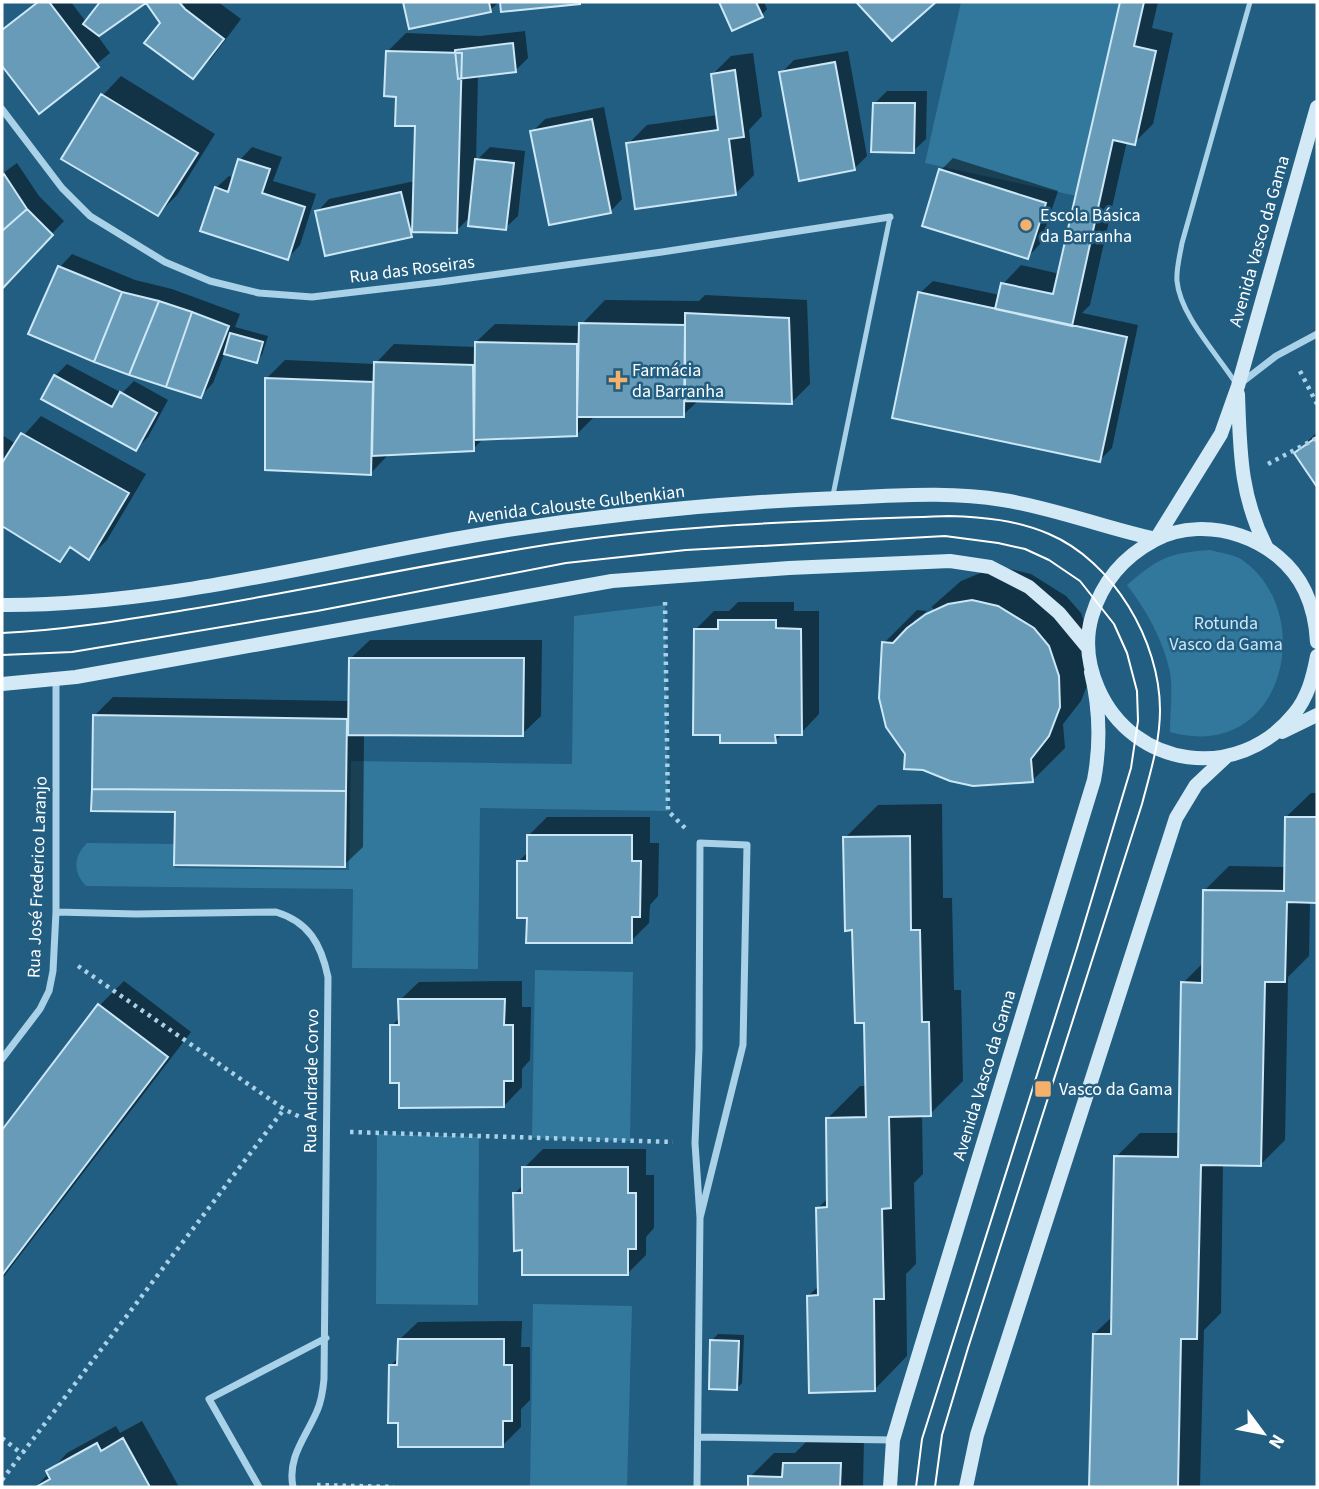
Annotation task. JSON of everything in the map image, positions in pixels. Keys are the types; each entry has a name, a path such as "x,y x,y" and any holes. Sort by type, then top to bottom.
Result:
{"main road":[{"name":"Avenida Vasco da Gama","path":"1156,539 1221,434 1238,386 1317,107"},
{"name":"Avenida Vasco da Gama","path":"1238,386 1242,477 1249,507 1267,548"},
{"name":"Avenida Calouste Gulbenkian","path":"2,605 150,594 573,520 700,507 832,499 912,496 1000,499 1038,506 1112,529 1156,539"},
{"path":"1317,606 1288,566 1267,548 1242,536 1215,529 1187,530 1156,539 1126,560 1108,580 1097,601 1090,624 1088,648 1091,672 1103,700 1116,720 1136,738 1157,750 1190,759 1226,757 1249,749 1317,715"},
{"path":"2,684 56,681 611,581 936,561 990,567 1010,576 1037,593 1059,613 1088,648"},
{"path":"1305,589 1316,620 1317,642"},
{"path":"1271,737 1294,714 1311,685 1317,656"},
{"name":"Avenida Vasco da Gama","path":"890,1487 893,1440 1094,780 1100,728 1098,701 1091,672"},
{"path":"966,1487 977,1435 1176,818 1196,785 1226,757"}],"street":[{"name":"Rua das Roseiras","path":"2,109 62,188 90,216 165,262 211,281 259,293 312,297 428,284 890,217"},
{"path":"1238,386 1276,356 1317,334"},
{"name":"Rua José Frederico Laranjo","path":"2,1059 30,1026 49,992 55,950 56,681"},
{"path":"697,1487 700,1218 695,1143 699,1049 700,843 747,845 743,1045 700,1218"},
{"name":"Rua Andrade Corvo","path":"56,912 276,912 294,917 308,930 325,961 328,977 326,1338 321,1401 296,1449 292,1462 292,1486"},
{"path":"259,1487 209,1399 326,1338"},
{"path":"698,1437 893,1440"}],"lane":[{"path":"1238,386 1188,311 1177,281 1182,243 1250,2"},
{"path":"832,499 890,217"}],"path":[{"path":"1288,349 1317,404"},
{"path":"1242,477 1317,438"},
{"path":"663,577 668,811 700,843"},
{"path":"55,950 284,1109 326,1131 695,1143"},
{"path":"2,1480 284,1109"},
{"path":"2,1438 22,1454"},
{"path":"292,1486 394,1487"}],"green space":[{"path":"961,2 1120,2 1077,196 925,163"},
{"name":"Rotunda Vasco da Gama","path":"1210,550 1241,559 1265,583 1279,613 1283,645 1277,677 1263,705 1240,726 1209,736 1170,732 1171,687 1167,660 1153,626 1127,585 1165,558"},
{"path":"665,605 668,811 480,808 478,969 352,968 353,889 86,886 79,875 77,859 87,843 175,844 175,868 349,870 351,761 572,764 574,616"},
{"path":"535,970 633,972 630,1141 532,1138"},
{"path":"377,1134 479,1137 478,1305 376,1304"},
{"path":"533,1304 632,1306 627,1487 530,1487"}],"building":[{"path":"38,2 49,2 99,67 39,114 2,66 2,30"},
{"path":"100,2 179,2 224,39 193,79 144,43 160,23 146,3 99,36 83,24"},
{"path":"403,2 489,2 491,12 409,29"},
{"path":"500,2 580,2 580,4 501,12"},
{"path":"719,2 756,2 763,17 732,31"},
{"path":"856,2 936,2 892,41"},
{"path":"1120,2 1144,2 1134,46 1156,51 1135,145 1113,140 1072,326 995,309 1001,283 1053,294"},
{"path":"513,43 516,72 458,79 455,50"},
{"path":"386,51 462,53 457,233 412,232 415,126 395,126 396,97 384,96"},
{"path":"835,62 855,170 799,181 779,72"},
{"path":"735,70 744,137 729,139 736,195 635,209 626,143 718,130 711,74"},
{"path":"101,94 198,153 158,216 61,159"},
{"path":"873,103 915,103 914,153 871,152"},
{"path":"592,119 611,213 549,225 530,131"},
{"path":"238,159 270,169 262,193 305,207 288,260 200,231 215,187 228,192"},
{"path":"475,159 514,163 506,230 468,226"},
{"path":"939,169 1046,203 1028,259 922,226"},
{"path":"4,174 27,209 2,231 2,176"},
{"path":"401,192 412,237 325,256 315,211"},
{"path":"27,209 53,235 2,289 2,231"},
{"path":"58,266 122,292 94,362 28,334"},
{"path":"122,292 159,301 129,375 94,362"},
{"path":"918,292 1127,337 1100,462 892,418"},
{"path":"159,301 192,312 166,387 129,375"},
{"path":"192,312 229,326 201,398 166,387"},
{"path":"685,313 789,318 792,404 685,401"},
{"path":"579,323 685,325 684,417 577,417"},
{"path":"230,333 263,342 257,363 224,354"},
{"path":"475,342 577,344 577,436 474,440"},
{"path":"374,362 473,365 474,451 372,456"},
{"path":"54,375 112,407 120,392 157,413 136,451 41,399"},
{"path":"265,378 373,382 371,475 265,470"},
{"path":"21,433 129,493 89,560 70,547 60,562 2,526 2,463"},
{"path":"1317,437 1317,487 1294,453"},
{"path":"972,600 998,606 1034,628 1049,646 1059,676 1060,707 1049,736 1031,759 1033,782 973,786 950,781 923,770 904,769 905,754 886,727 879,698 882,642 893,643 926,614 948,604"},
{"path":"718,620 776,620 776,628 801,629 802,735 775,735 776,743 720,743 720,735 693,735 694,629 718,629"},
{"path":"349,658 524,658 523,736 348,735"},
{"path":"93,715 347,719 346,791 92,789"},
{"path":"92,789 346,791 345,867 174,865 175,812 91,811"},
{"path":"1285,817 1317,817 1317,903 1287,902 1285,982 1265,982 1261,1166 1201,1165 1197,1339 1181,1339 1178,1487 1089,1487 1093,1334 1111,1334 1114,1156 1178,1157 1181,982 1202,983 1203,890 1284,891"},
{"path":"527,835 632,835 632,861 641,861 640,917 632,917 632,943 526,943 527,918 517,918 517,861 527,861"},
{"path":"910,836 911,930 920,930 922,1022 929,1022 931,1116 889,1117 891,1208 882,1209 884,1299 874,1299 875,1391 809,1393 807,1296 818,1295 816,1208 827,1207 826,1118 866,1117 864,1023 855,1023 852,930 845,931 843,837"},
{"path":"398,999 505,999 504,1025 513,1025 513,1081 504,1081 504,1107 399,1108 399,1083 390,1083 390,1025 399,1025"},
{"path":"98,1004 168,1057 2,1275 2,1130"},
{"path":"522,1167 628,1167 628,1193 636,1193 636,1249 628,1249 628,1275 522,1275 522,1250 514,1251 513,1193 522,1193"},
{"path":"398,1339 504,1339 504,1365 512,1365 512,1421 503,1421 503,1447 398,1447 398,1423 388,1423 389,1365 397,1365"},
{"path":"710,1340 739,1341 737,1390 709,1389"},
{"path":"123,1438 150,1487 36,1487 50,1479 46,1471 97,1443 101,1451"},
{"path":"783,1463 841,1463 840,1487 748,1487 748,1476 782,1477"}],"tram line":[{"path":"2,633 71,627 162,614 490,554 585,539 689,528 949,516 987,518 1025,525 1049,534 1072,546 1093,563 1112,583 1128,606 1152,657 1160,710 1156,746 1142,804 942,1435 935,1487"},
{"path":"2,655 72,652 317,611 566,563 686,550 945,536 1025,549 1049,560 1080,581 1114,624 1127,653 1137,691 1138,721 1131,768 922,1439 916,1487"}],"place":[{"name":"Escola Básica da Barranha","path":"1026,225"},
{"name":"Farmácia da Barranha","path":"618,380"},
{"name":"Vasco da Gama","path":"1043,1089"}]}
